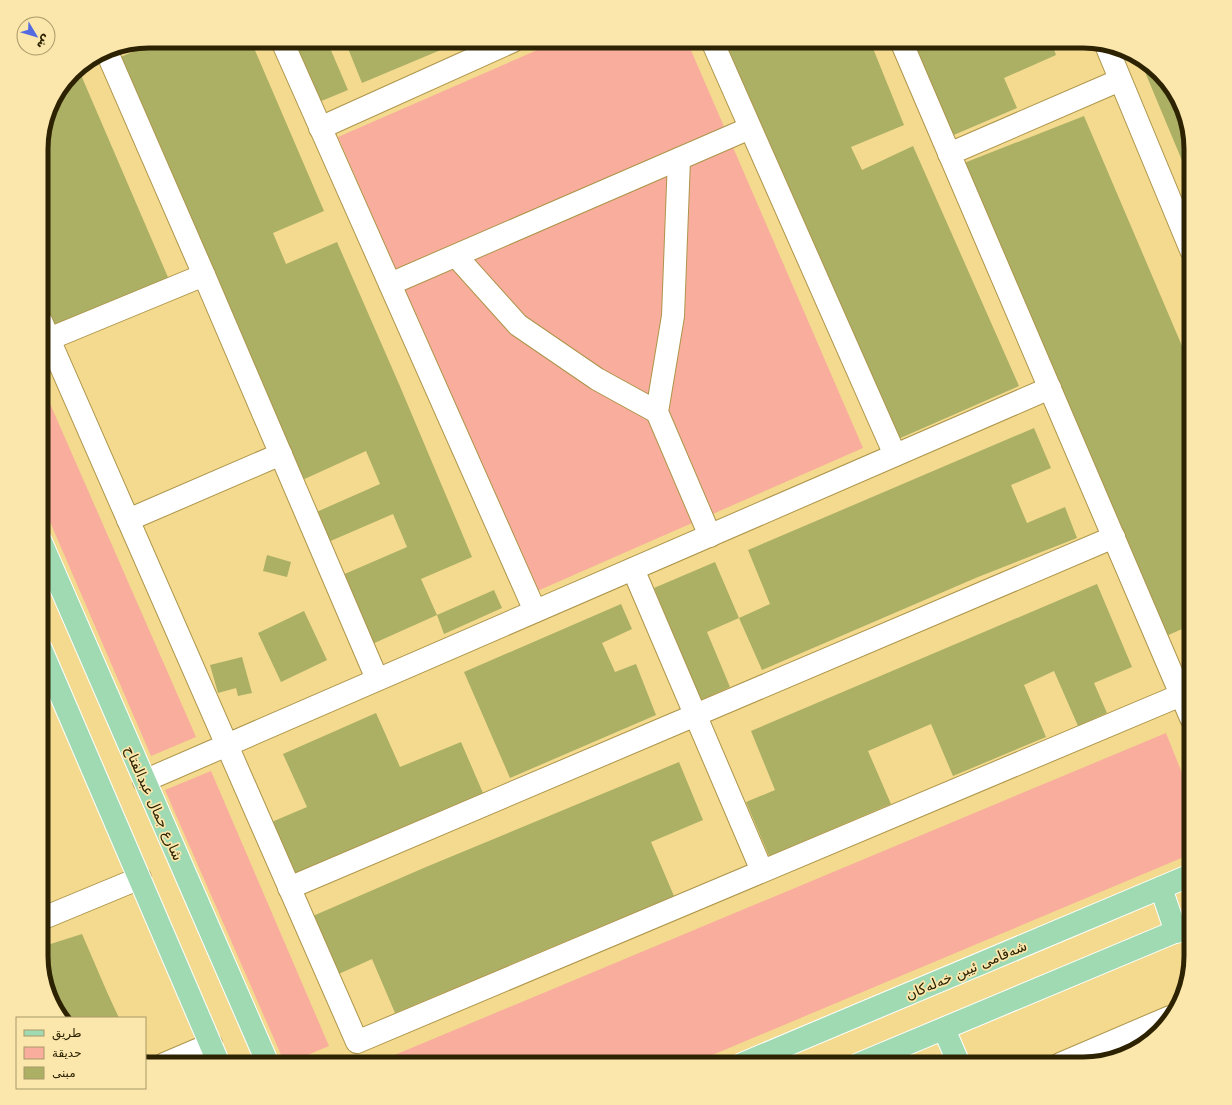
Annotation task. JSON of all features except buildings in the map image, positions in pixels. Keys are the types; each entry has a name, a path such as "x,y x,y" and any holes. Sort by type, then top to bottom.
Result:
{"main road":[{"name":"شارع جمال عبدالفتاح","path":"48,558 265,1057"},
{"path":"48,665 216,1057"},
{"name":"شەقامی ئیبن خەلەکان","path":"759,1057 1184,878"},
{"path":"877,1057 1183,929 1161,888"},
{"path":"944,1029 956,1057"}],"street":[{"path":"285,48 535,611"},
{"path":"320,128 497,48"},
{"path":"715,48 895,455"},
{"path":"904,48 1184,702"},
{"path":"1109,51 1184,233"},
{"path":"109,57 377,679"},
{"path":"949,154 1120,80"},
{"path":"390,284 750,128"},
{"path":"679,159 672,316 657,412 710,536"},
{"path":"456,256 518,325 597,379 657,412"},
{"path":"48,329 204,275"},
{"path":"48,337 356,1042 1181,695"},
{"path":"144,781 1050,388"},
{"path":"128,520 281,454"},
{"path":"289,888 1114,537"},
{"path":"633,569 762,871"},
{"path":"48,916 140,878"},
{"path":"1076,1057 1161,1020"},
{"path":"180,1057 211,1044"}],"green space":[{"path":"542,48 690,48 863,448 535,592 338,137"},
{"path":"48,399 196,737 151,756 48,517"},
{"path":"1166,733 1184,778 1184,857 708,1057 390,1057"},
{"path":"211,771 329,1046 303,1057 282,1057 165,790"}]}
